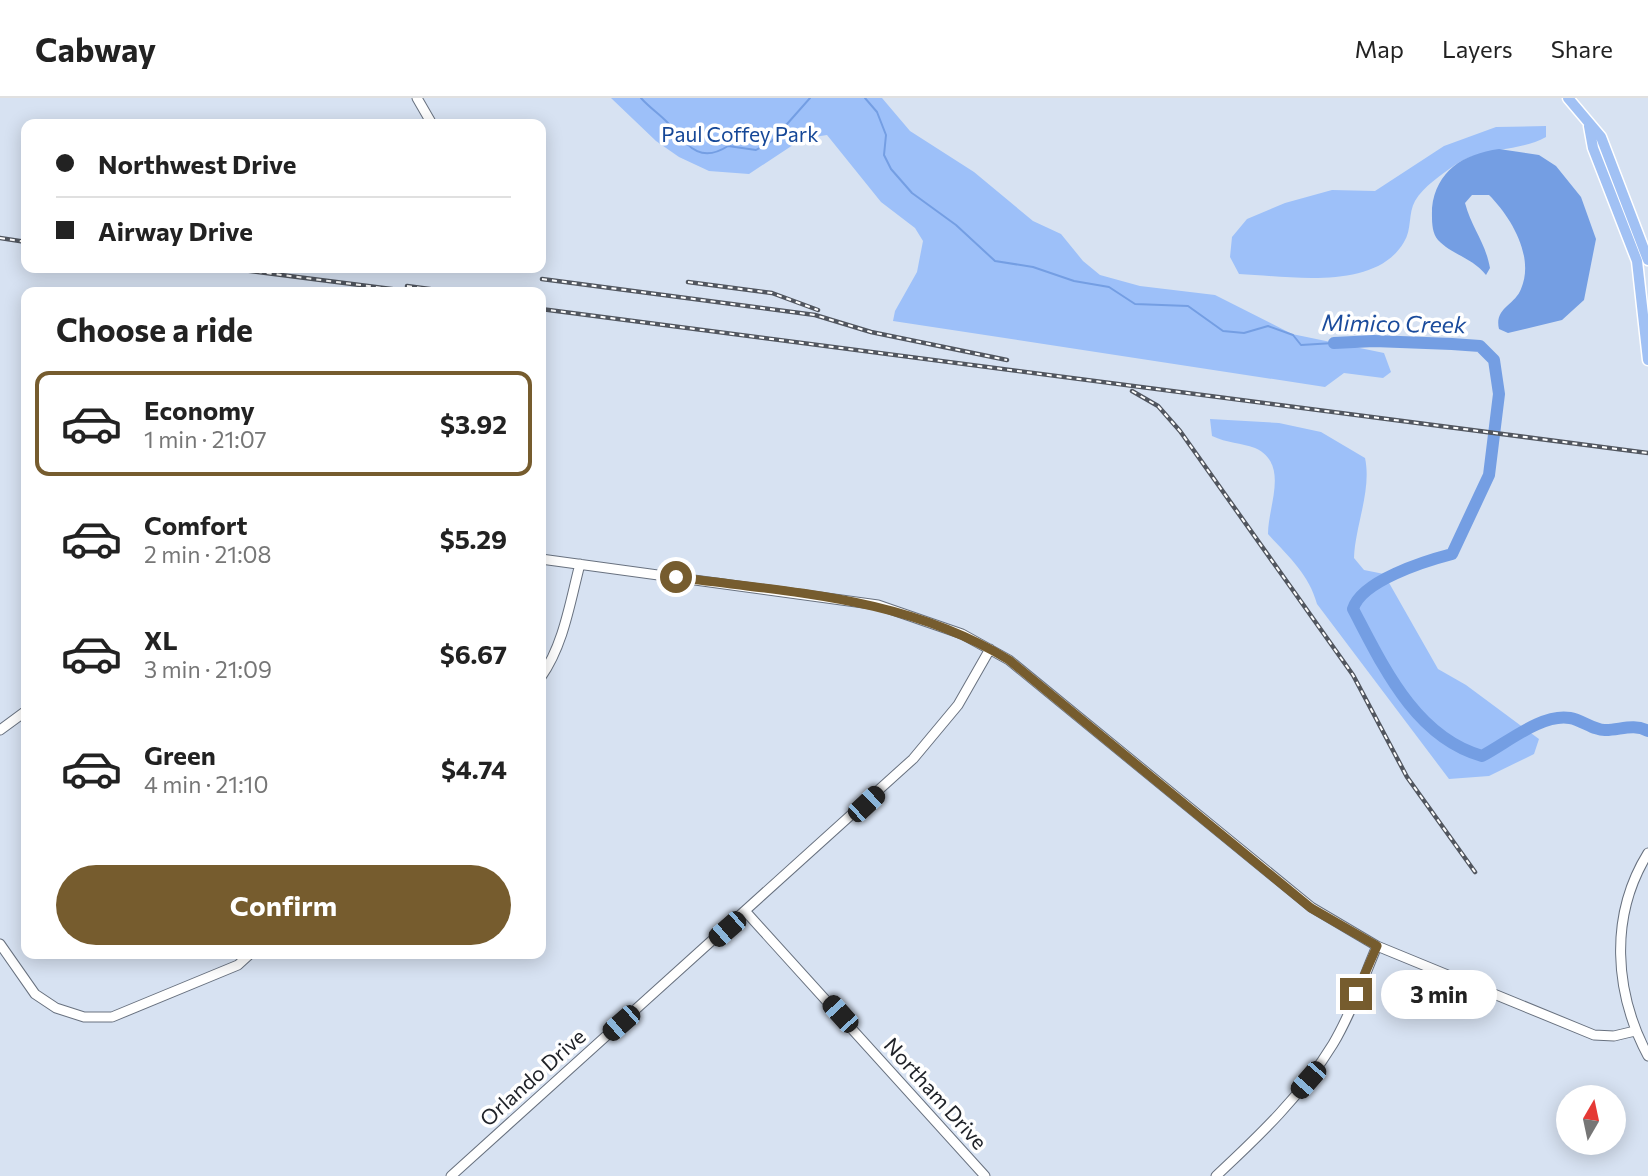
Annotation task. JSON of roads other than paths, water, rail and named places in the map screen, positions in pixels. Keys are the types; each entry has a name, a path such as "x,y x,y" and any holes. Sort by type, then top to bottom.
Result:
{"main road":[{"path":"1568,98 1590,126 1593,148 1645,260 1648,359"}],"street":[{"path":"417,98 429,119"},
{"path":"546,560 878,605 933,622 990,649 1047,690 1311,908 1377,946 1594,1035 1614,1037 1635,1031"},
{"path":"546,670 564,627 580,564"},
{"name":"Orlando Drive","path":"451,1176 913,760 968,691 990,649"},
{"path":"0,730 21,715"},
{"path":"1648,853 1629,893 1620,938 1623,983 1635,1031 1648,1056"},
{"name":"Northam Drive","path":"746,912 985,1176"},
{"path":"0,944 35,994 56,1007 84,1017 112,1017 238,965 245,959"},
{"path":"1216,1176 1256,1139 1308,1080 1334,1043 1377,946"}],"waterway":[{"name":"Mimico Creek","path":"641,98 692,148 708,153 728,146 756,150 772,141 810,98"},
{"name":"Mimico Creek","path":"865,98 877,112 886,135 884,155 891,169 912,193 956,225 995,261 1033,267 1074,281 1109,287 1135,304 1188,306 1223,331 1244,333 1268,326 1293,335 1301,345 1334,343"},
{"name":"Mimico Creek","path":"1334,343 1374,341 1480,346 1494,360 1499,394 1489,475 1452,554 1411,567 1381,581 1358,599 1353,609 1389,676 1404,697 1438,733 1458,747 1482,756 1536,724 1559,718 1575,719 1602,730 1632,727 1648,731"}],"railway":[{"path":"0,238 21,241"},
{"path":"266,273 376,287"},
{"path":"542,279 815,315 871,332 1007,360"},
{"path":"688,282 772,293 818,310"},
{"path":"407,286 414,287"},
{"path":"546,310 1648,453"},
{"path":"1132,391 1158,406 1180,431 1353,675 1407,777 1475,872"}],"park label":[{"name":"Paul Coffey Park","path":"740,135"}]}
